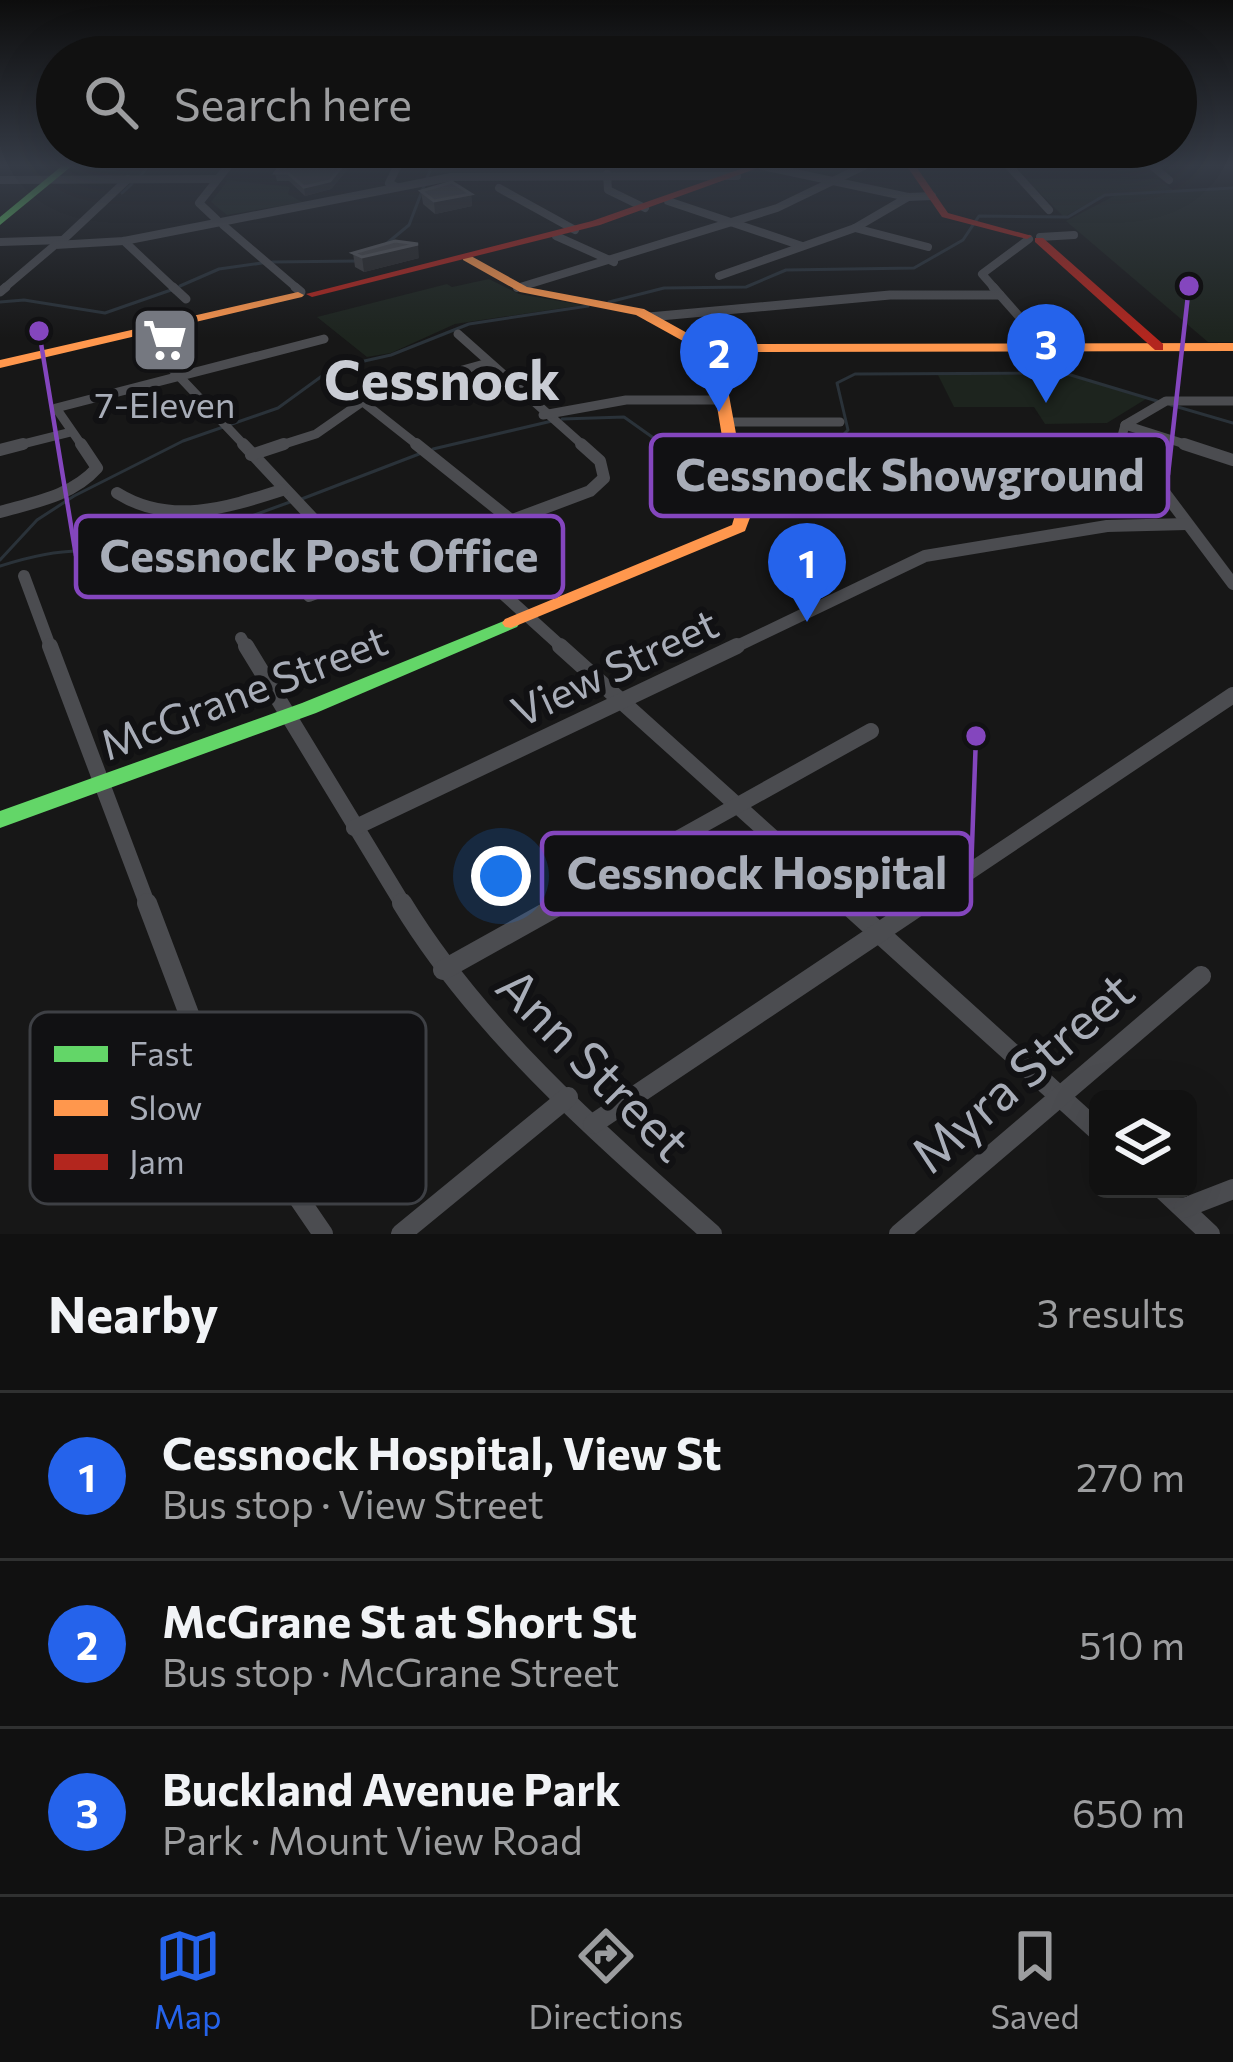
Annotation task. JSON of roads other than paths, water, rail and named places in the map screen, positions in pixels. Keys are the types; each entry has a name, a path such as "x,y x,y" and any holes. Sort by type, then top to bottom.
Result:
{"main road":[{"path":"305,293 467,258 598,223"},
{"path":"972,223 1034,238 1159,347"},
{"path":"0,366 565,233"},
{"path":"438,263 488,251"},
{"path":"467,258 517,288 649,317 684,341 714,349 1233,347"},
{"path":"714,349 741,503"},
{"name":"McGrane Street","path":"0,820 288,716 735,530 744,522 741,503"}],"street":[{"path":"0,292 81,223"},
{"path":"0,242 124,241 217,223"},
{"path":"221,223 305,293"},
{"path":"555,223 614,262"},
{"path":"517,288 733,223 802,246"},
{"path":"719,276 864,223"},
{"path":"855,228 928,247"},
{"path":"1047,348 982,272 1034,238 1074,236"},
{"path":"124,241 186,299"},
{"path":"649,317 890,295 1000,295"},
{"path":"138,333 365,574"},
{"path":"310,596 590,491 604,478 600,461 548,420 458,334"},
{"path":"0,512 70,488 97,467 56,407 324,339"},
{"path":"251,455 316,434 363,402 488,363"},
{"path":"548,420 626,400 723,400"},
{"path":"1232,582 1122,436 1124,424 1161,402 1233,401"},
{"path":"363,402 511,520"},
{"path":"727,422 840,422"},
{"path":"1124,424 1233,460"},
{"path":"0,450 71,432"},
{"path":"741,503 837,498 1005,465"},
{"path":"117,493 130,504 193,513 290,498"},
{"name":"View Street","path":"354,828 926,556 1108,526 1187,524"},
{"path":"448,544 1089,1123"},
{"path":"25,576 188,1012"},
{"name":"Ann Street","path":"241,638 443,970 593,1124 712,1234"},
{"path":"593,1124 1233,695"},
{"path":"443,970 872,731"},
{"name":"Myra Street","path":"899,1234 1201,976"},
{"path":"401,1234 568,1097"},
{"path":"1184,1208 1233,1189"},
{"path":"1172,1198 1210,1234"},
{"path":"303,1204 323,1234"}],"waterway":[{"path":"386,244 410,223"},
{"path":"609,302 664,288 746,287 786,270 914,268 963,240 975,223"},
{"path":"272,262 358,261"},
{"path":"180,286 219,269 262,263"},
{"path":"0,302 24,300 105,313 171,290"},
{"path":"0,560 37,520 74,496 183,441 278,408 333,368 391,355 469,324 588,306"},
{"path":"737,446 842,436 848,430 837,383 855,374 1064,373 1157,401"},
{"path":"1171,405 1233,423"},
{"path":"562,419 624,417 662,444 722,447"},
{"path":"433,449 552,421"},
{"path":"299,500 419,454"},
{"path":"0,566 74,551 174,559 210,555 228,550 246,518 290,502"}],"place":[{"name":"Cessnock Showground","path":"1189,286"},
{"name":"Cessnock Post Office","path":"39,331"},
{"name":"7-Eleven","path":"165,340"},
{"name":"Buckland Avenue Park","path":"1046,403"},
{"name":"McGrane St at Short St","path":"719,412"},
{"name":"Cessnock Hospital, View St","path":"807,622"},
{"name":"Cessnock Hospital","path":"976,736"}],"district":[{"name":"Cessnock","path":"442,378"}]}
